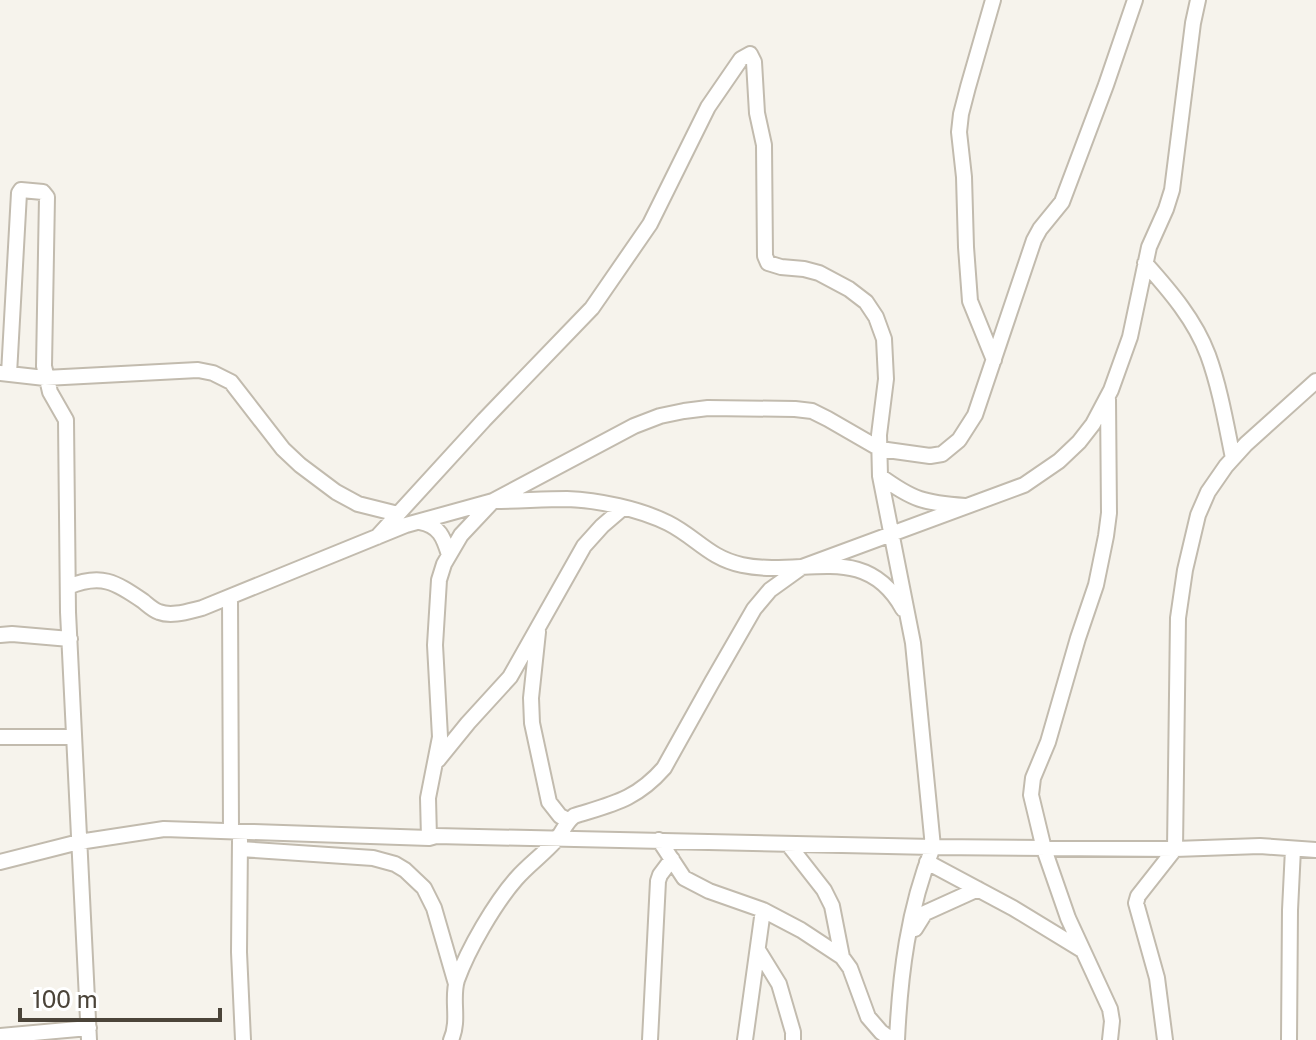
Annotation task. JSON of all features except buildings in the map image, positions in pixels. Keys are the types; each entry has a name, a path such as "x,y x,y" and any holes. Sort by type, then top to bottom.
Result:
{"street":[{"path":"993,0 961,114 959,132 970,301 994,360"},
{"path":"68,587 83,580 106,580 118,584 161,613 202,608 377,537 493,501 634,426 684,411 723,408 812,411 880,449 930,456 942,454 959,440 975,415 1034,240 1062,202 1135,0"},
{"path":"456,984 478,936 501,899 515,880 558,838 568,820 630,798 664,768 754,609 770,590 802,567 1024,485 1059,461 1093,424 1130,337 1149,247 1172,190 1198,0"},
{"path":"377,537 592,308 650,224 708,107 741,59 750,54 754,62 757,113 764,145 765,256 768,263 804,269 834,280 866,302 876,317 884,339 886,379 879,435 880,476 910,625 933,847 886,1038"},
{"path":"0,1036 89,1034 68,587 66,420 45,378 47,197 43,192 21,190 5,373 45,378 198,370 213,373 231,382 283,449 319,480 346,499 398,514"},
{"path":"1145,263 1190,320 1208,355 1233,458"},
{"path":"1165,1040 1157,978 1136,903 1138,896 1175,849 1177,647 1187,558 1198,515 1208,492 1246,444 1316,381"},
{"path":"1108,394 1109,513 1106,536 1096,585 1048,742 1033,778 1032,805 1068,918 1112,1015 1110,1040"},
{"path":"880,476 903,493 923,501 969,506"},
{"path":"429,838 428,798 440,737 435,645 439,580 461,535 493,501 566,499 623,508 664,521 724,560 760,568 852,567 874,576 895,595 910,625"},
{"path":"436,763 510,677 584,546 623,508"},
{"path":"419,522 439,531 449,555"},
{"path":"230,597 236,830 240,849 239,952 243,1040"},
{"path":"539,624 531,698 532,723 549,802 560,816 568,820"},
{"path":"0,635 70,639"},
{"path":"0,737 74,737"},
{"path":"0,862 79,842 164,829 429,838 1044,849 1260,846 1316,850"},
{"path":"659,840 680,874 688,881 763,910 842,957 850,968 868,1017 886,1038"},
{"path":"788,844 824,890 832,906 842,957"},
{"path":"240,849 373,858 405,870 424,888 434,908 456,984 455,1029 451,1040"},
{"path":"1289,1040 1293,849"},
{"path":"650,1040 657,892 660,875 672,859"},
{"path":"927,862 1082,951"},
{"path":"905,952 925,913 978,889"},
{"path":"745,1040 763,910"},
{"path":"758,950 779,984 793,1040"}]}
